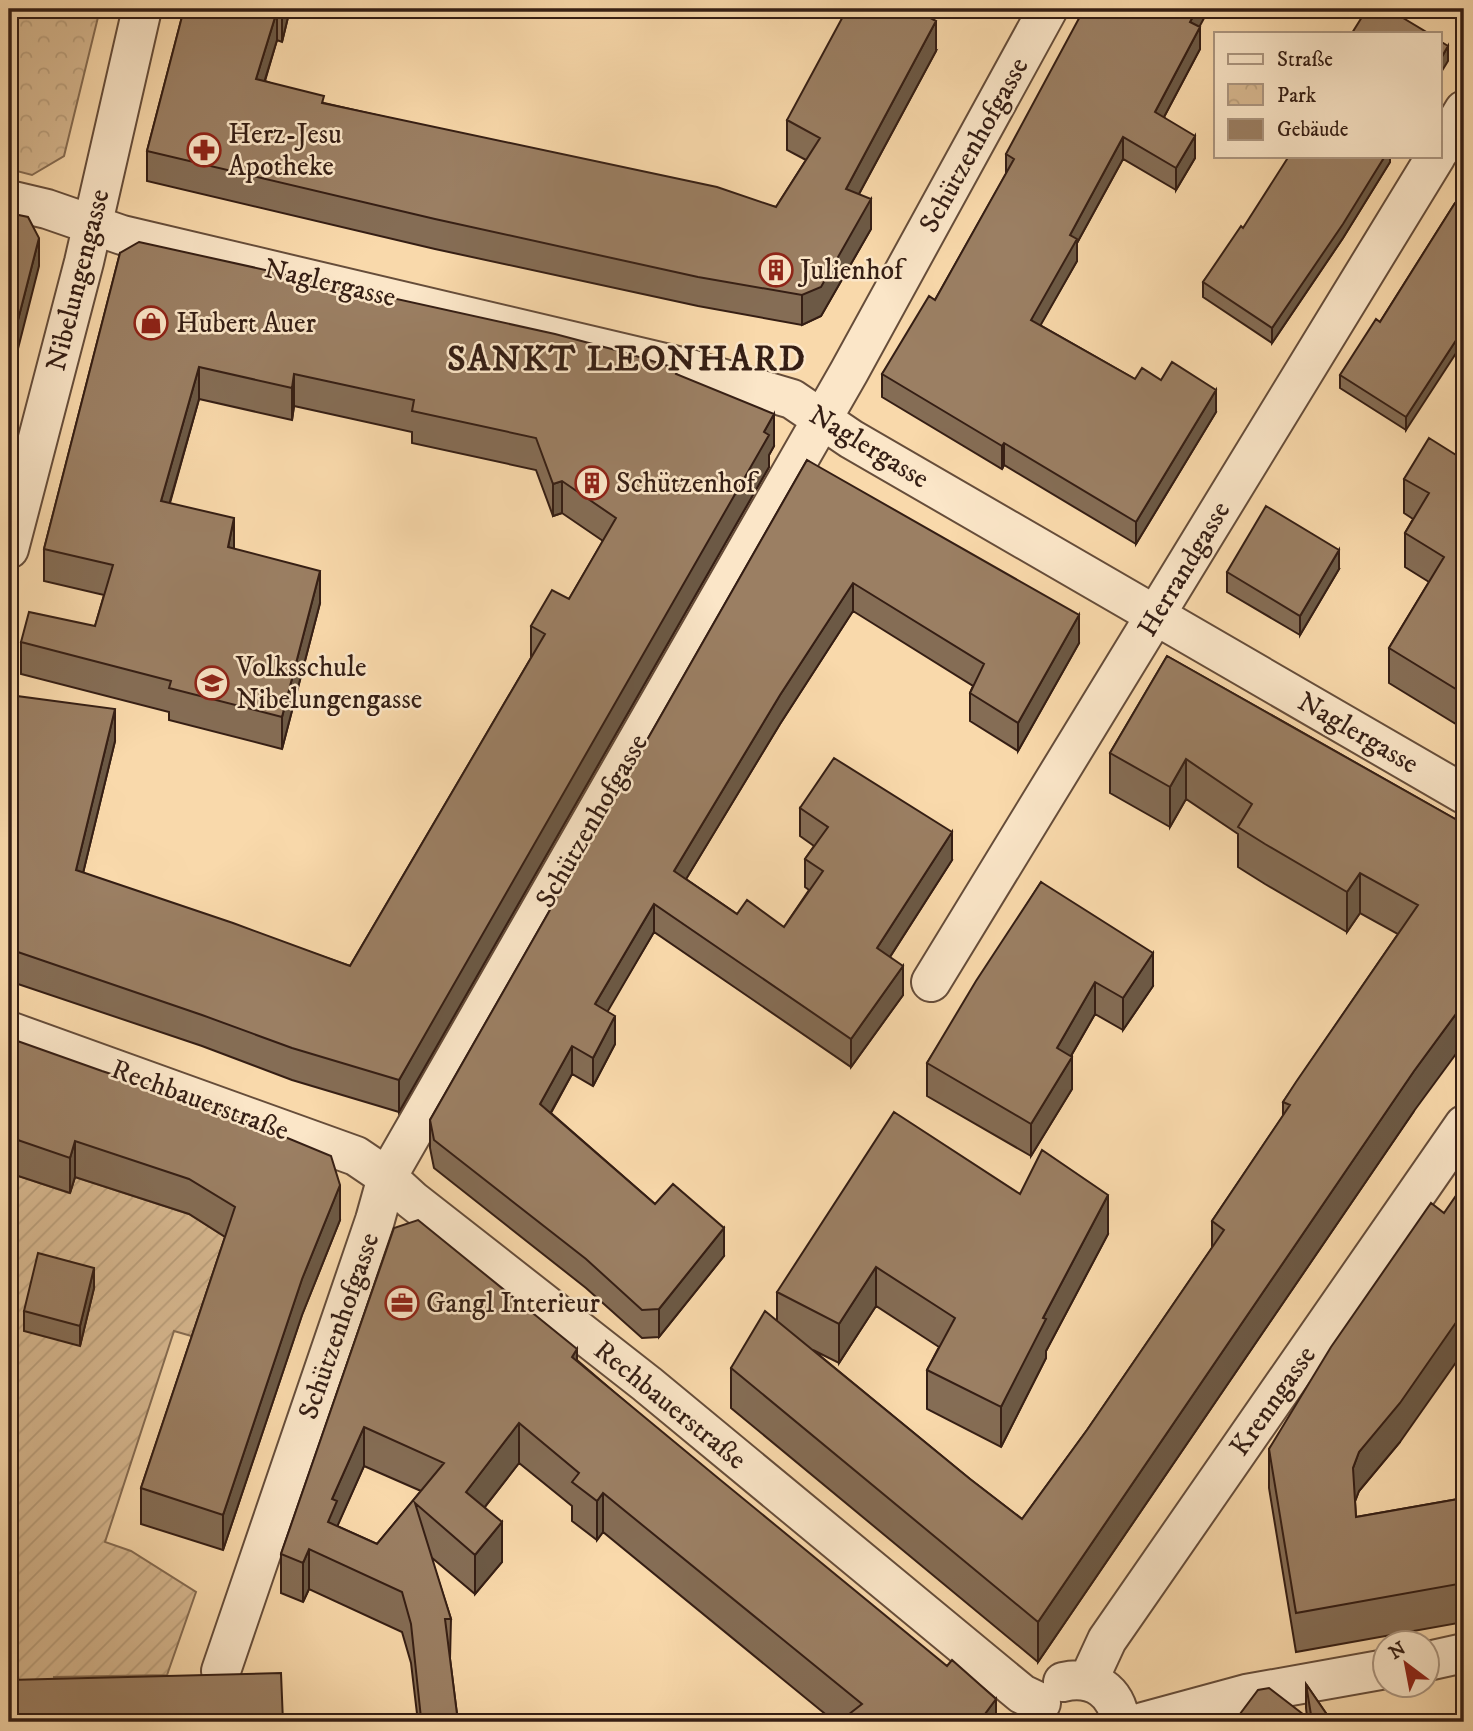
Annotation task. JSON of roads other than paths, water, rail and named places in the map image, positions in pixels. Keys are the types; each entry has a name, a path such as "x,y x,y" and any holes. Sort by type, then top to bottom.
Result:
{"street":[{"name":"Nibelungengasse","path":"9,549 92,224 142,9"},
{"name":"Schützenhofgasse","path":"221,1671 375,1220 387,1177 822,419 1048,9"},
{"path":"1442,147 1464,110"},
{"name":"Herrandgasse","path":"931,982 1435,158"},
{"name":"Naglergasse","path":"9,200 47,209 122,235 690,369 792,399 851,439 1464,794"},
{"name":"Rechbauerstraße","path":"9,1031 356,1156 387,1177 412,1200 647,1384 1022,1694 1039,1712"},
{"name":"Krenngasse","path":"1088,1681 1107,1640 1464,1125"},
{"path":"1442,1658 1464,1653"},
{"path":"1143,1722 1246,1694 1372,1671"},
{"path":"1039,1712 1049,1691 1060,1683 1088,1681 1101,1686 1112,1696 1119,1710 1120,1722"}],"place":[{"name":"Herz-Jesu Apotheke","path":"204,150"},
{"name":"Julienhof","path":"776,270"},
{"name":"Hubert Auer","path":"151,323"},
{"name":"Schützenhof","path":"592,483"},
{"name":"Volksschule Nibelungengasse","path":"212,683"},
{"name":"Gangl Interieur","path":"402,1303"}],"district":[{"name":"SANKT LEONHARD","path":"627,360"}]}
